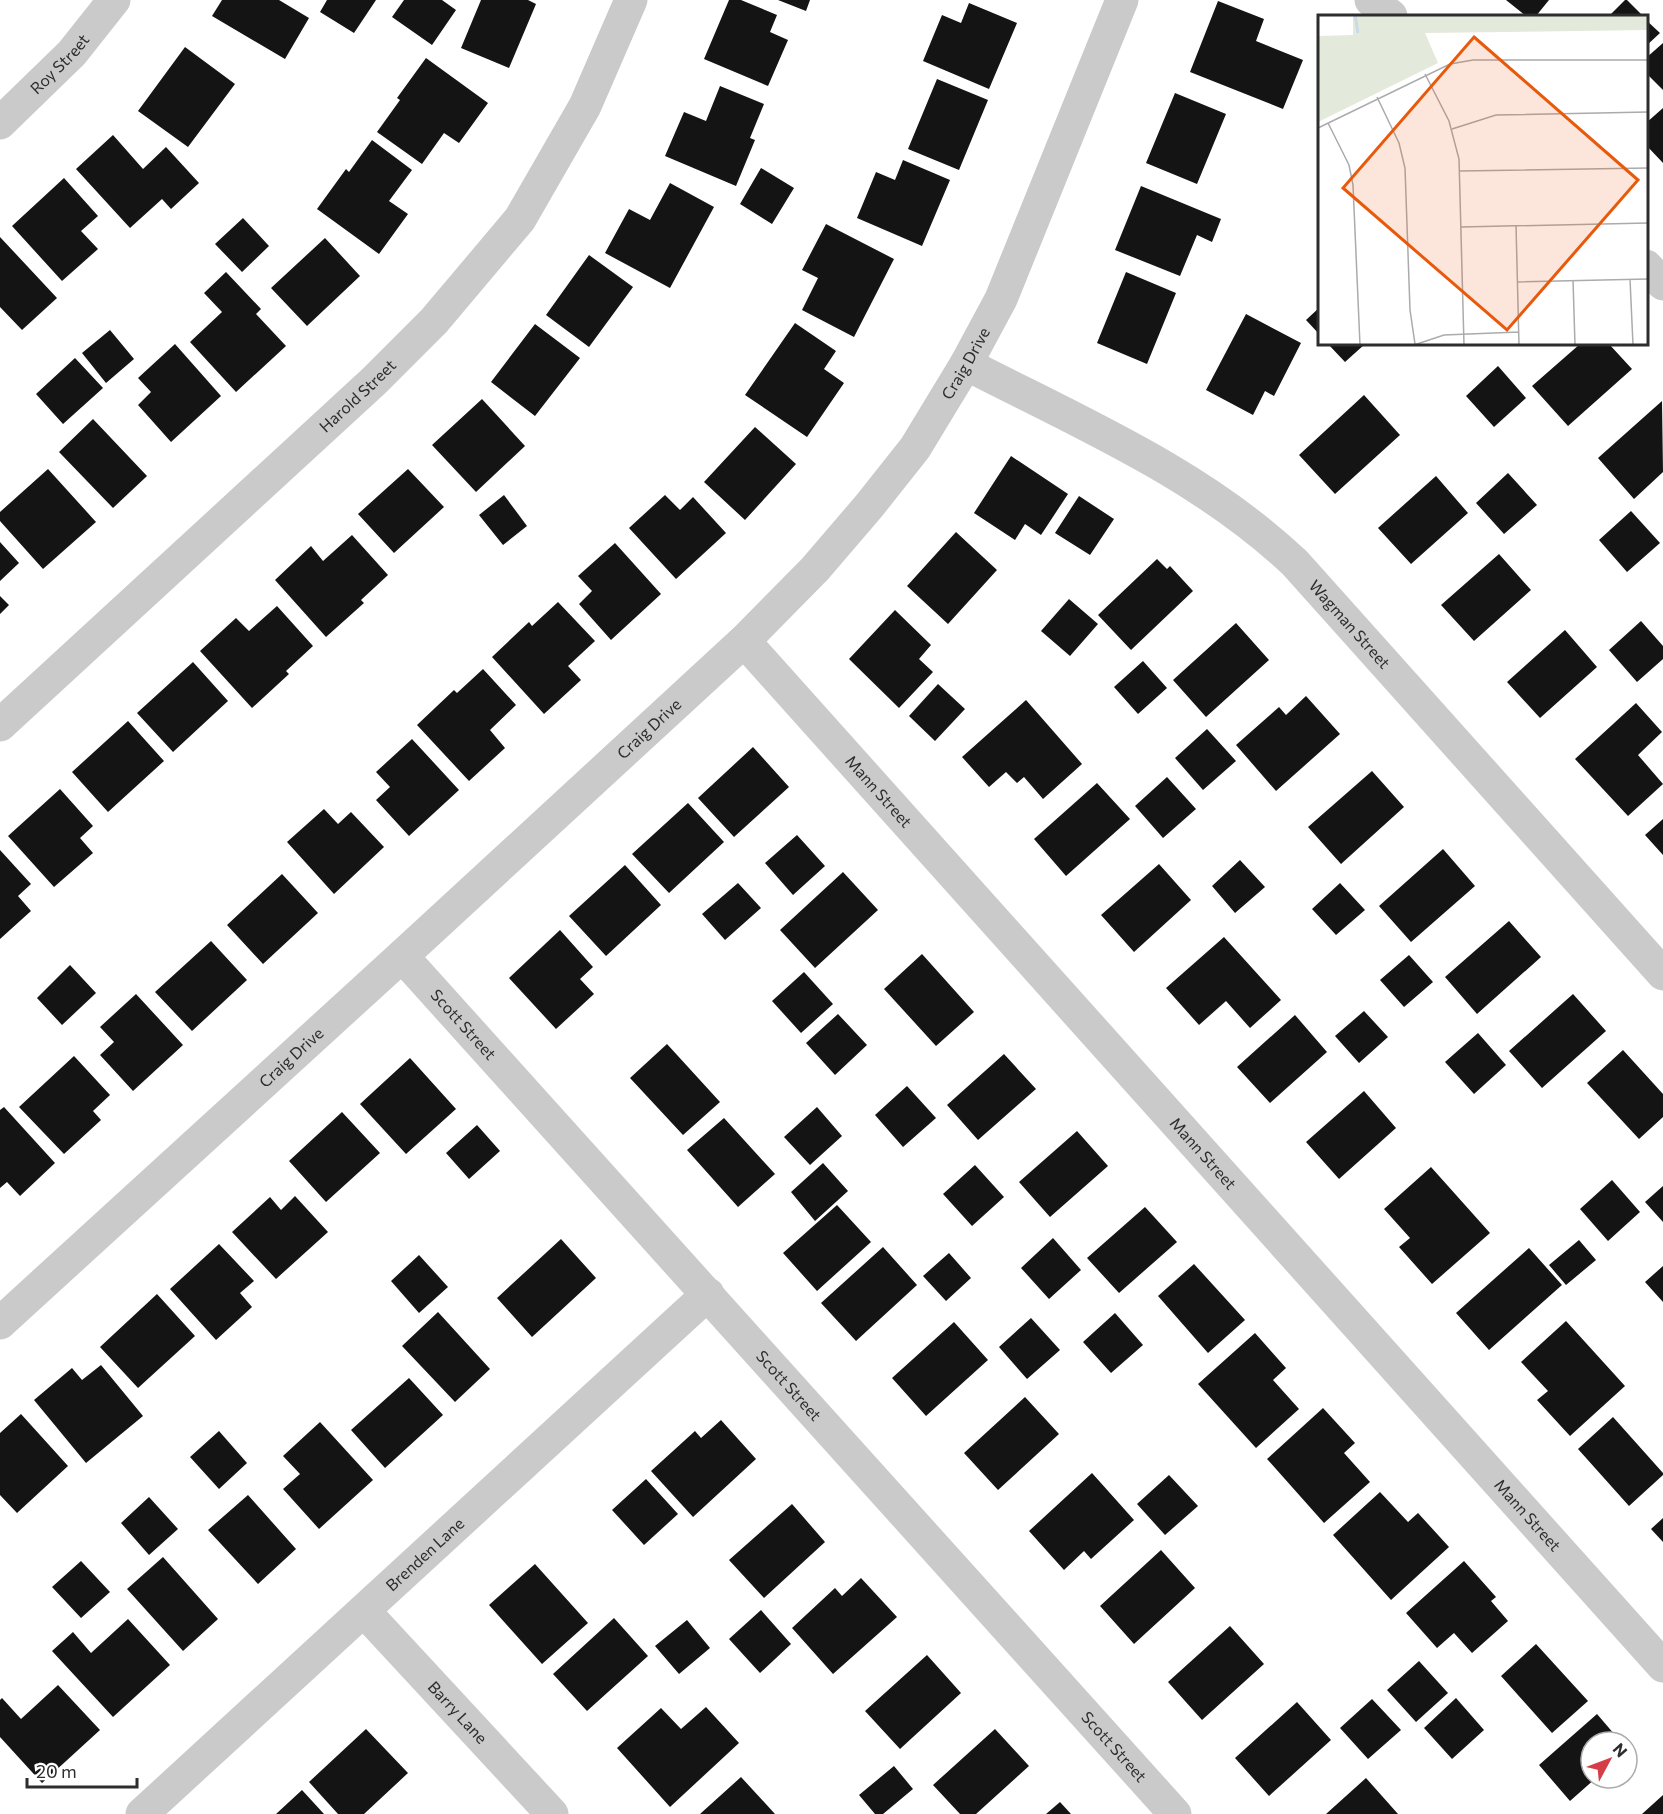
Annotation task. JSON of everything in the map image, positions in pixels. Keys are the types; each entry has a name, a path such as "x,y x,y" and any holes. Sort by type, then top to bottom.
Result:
{"street":[{"name":"Roy Street","path":"0,123 72,53 114,0"},
{"name":"Harold Street","path":"0,725 374,381 434,321 464,287 520,219 553,164 585,106 631,0"},
{"name":"Craig Drive","path":"0,1323 744,641 815,569 869,506 915,448 966,364 1001,299 1122,0"},
{"path":"1371,0 1390,15"},
{"path":"1648,267 1663,284"},
{"name":"Wagman Street","path":"966,364 1146,457 1215,498 1267,536 1295,563 1663,974"},
{"name":"Mann Street","path":"744,641 1663,1666"},
{"name":"Scott Street","path":"402,956 1175,1814"},
{"name":"Brenden Lane","path":"142,1814 708,1294"},
{"name":"Barry Lane","path":"364,1611 552,1814"}],"building":[{"path":"222,0 279,0 309,18 285,59 212,16"},
{"path":"327,0 376,0 354,33 320,12"},
{"path":"404,0 442,0 456,10 432,45 392,17"},
{"path":"481,0 528,0 536,4 509,68 461,48"},
{"path":"729,0 741,0 777,15 770,32 788,40 768,86 704,59"},
{"path":"778,0 810,0 806,11"},
{"path":"1506,0 1549,0 1537,15 1525,15"},
{"path":"1627,0 1642,15 1610,15"},
{"path":"1218,1 1264,19 1256,41 1303,60 1283,109 1190,72"},
{"path":"969,3 1017,23 989,89 923,61 942,15 961,23"},
{"path":"1648,22 1660,33 1648,44"},
{"path":"1663,43 1663,90 1648,75 1648,56"},
{"path":"185,47 235,84 188,147 138,111"},
{"path":"426,58 488,103 459,143 444,133 422,164 377,132 400,100 397,98"},
{"path":"937,79 988,100 959,170 908,149"},
{"path":"720,86 764,104 750,138 755,140 736,186 665,156 684,112 706,121"},
{"path":"1175,93 1226,114 1197,184 1146,163"},
{"path":"1663,108 1663,163 1648,147 1648,121"},
{"path":"113,135 143,169 166,147 199,183 171,209 162,199 130,228 76,169"},
{"path":"372,140 412,170 389,201 408,214 379,254 317,209 346,169 349,172"},
{"path":"903,160 950,180 922,246 857,218 876,172 895,180"},
{"path":"761,168 794,188 772,224 740,204"},
{"path":"64,178 98,216 81,231 98,249 62,281 12,226"},
{"path":"670,183 714,207 670,288 605,253 629,209 650,220"},
{"path":"1141,186 1221,219 1212,242 1197,235 1180,276 1115,250"},
{"path":"243,218 269,246 242,272 215,244"},
{"path":"826,224 894,259 854,337 802,310 818,278 802,270"},
{"path":"0,237 57,298 22,330 0,307"},
{"path":"325,238 360,276 307,326 271,288"},
{"path":"589,255 633,287 589,347 546,315"},
{"path":"226,272 261,309 256,314 286,346 236,392 190,342 222,312 204,293"},
{"path":"1126,272 1176,293 1147,364 1097,343"},
{"path":"1318,309 1318,333 1306,320"},
{"path":"1246,314 1301,343 1274,396 1265,391 1253,415 1206,390"},
{"path":"795,323 836,351 824,369 844,383 807,437 745,395"},
{"path":"535,324 580,358 535,416 491,382"},
{"path":"110,330 134,359 106,383 82,353"},
{"path":"175,344 221,396 171,442 138,405 151,392 138,378"},
{"path":"1329,345 1364,345 1345,362"},
{"path":"1579,345 1610,345 1632,369 1568,426 1532,386"},
{"path":"75,358 103,388 63,424 36,394"},
{"path":"1498,366 1526,398 1494,427 1466,396"},
{"path":"1364,395 1400,435 1335,494 1299,455"},
{"path":"482,399 525,446 476,492 432,445"},
{"path":"1662,401 1663,472 1634,499 1598,458"},
{"path":"93,419 147,476 113,508 59,452"},
{"path":"755,427 796,464 745,520 704,482"},
{"path":"1011,456 1068,494 1041,535 1025,524 1015,540 974,513"},
{"path":"48,469 96,522 43,569 0,521 0,512"},
{"path":"408,469 444,507 394,553 358,514"},
{"path":"1508,473 1537,505 1504,534 1476,503"},
{"path":"1436,476 1468,513 1411,564 1378,528"},
{"path":"504,495 527,526 503,545 479,515"},
{"path":"665,495 680,510 693,497 726,533 676,579 629,528"},
{"path":"1079,496 1114,519 1090,555 1055,533"},
{"path":"1631,511 1660,543 1627,572 1599,540"},
{"path":"956,532 997,570 948,624 907,586"},
{"path":"352,535 388,575 361,600 364,603 326,637 275,580 311,546 323,561"},
{"path":"0,542 19,563 0,581"},
{"path":"615,543 661,594 611,640 579,604 592,591 578,576"},
{"path":"1499,554 1531,590 1474,641 1441,605"},
{"path":"1157,559 1167,569 1170,566 1193,591 1131,650 1098,615"},
{"path":"0,596 9,605 0,614"},
{"path":"1069,599 1098,624 1070,656 1041,631"},
{"path":"558,602 595,641 568,666 581,680 544,714 492,657 529,622 532,626"},
{"path":"277,606 313,646 286,671 289,674 252,708 200,651 236,618 249,631"},
{"path":"895,610 931,645 919,659 933,672 899,708 849,659"},
{"path":"1641,621 1663,646 1663,659 1637,682 1609,650"},
{"path":"1236,623 1269,660 1206,717 1173,680"},
{"path":"1565,630 1597,667 1540,718 1507,682"},
{"path":"1143,661 1167,688 1138,714 1114,687"},
{"path":"193,662 228,701 173,752 137,713"},
{"path":"483,669 516,705 490,730 505,748 469,781 417,725 454,690 457,693"},
{"path":"938,684 965,709 935,741 909,716"},
{"path":"1306,696 1340,734 1276,791 1236,745 1279,707 1286,715"},
{"path":"1026,700 1082,764 1043,799 1024,777 1017,783 1006,772 989,787 962,757"},
{"path":"1636,703 1662,732 1638,755 1663,784 1628,816 1575,759"},
{"path":"128,721 164,761 108,812 72,772"},
{"path":"1207,729 1236,761 1203,790 1175,758"},
{"path":"412,739 459,790 409,836 376,800 390,787 376,772"},
{"path":"753,747 789,787 734,837 698,798"},
{"path":"1372,771 1404,807 1341,864 1308,827"},
{"path":"1167,777 1196,809 1163,838 1135,806"},
{"path":"1097,783 1130,819 1066,876 1034,839"},
{"path":"60,789 93,826 80,838 93,853 54,887 8,836"},
{"path":"688,803 724,842 669,893 632,854"},
{"path":"324,809 338,824 351,812 384,847 334,894 287,842"},
{"path":"1663,819 1663,855 1645,835"},
{"path":"797,835 825,866 793,895 765,863"},
{"path":"1443,849 1475,886 1411,942 1379,906"},
{"path":"0,850 31,884 18,896 31,911 0,939"},
{"path":"1240,860 1265,887 1235,913 1212,886"},
{"path":"1159,864 1191,900 1134,952 1101,915"},
{"path":"625,865 661,905 606,956 569,916"},
{"path":"843,872 878,910 815,968 780,930"},
{"path":"282,874 318,913 263,964 227,925"},
{"path":"738,883 761,908 725,940 702,914"},
{"path":"1340,883 1365,910 1336,935 1312,909"},
{"path":"1509,921 1541,957 1477,1014 1445,977"},
{"path":"560,930 593,967 580,979 594,994 556,1029 509,978"},
{"path":"1224,937 1281,1000 1250,1028 1226,1001 1199,1025 1166,988"},
{"path":"211,941 247,980 192,1031 155,992"},
{"path":"922,954 974,1012 936,1046 884,989"},
{"path":"1409,955 1433,982 1404,1007 1380,980"},
{"path":"70,965 96,993 62,1025 37,998"},
{"path":"804,972 833,1004 801,1033 772,1001"},
{"path":"136,994 183,1045 133,1091 100,1055 114,1042 100,1027"},
{"path":"1573,994 1606,1031 1542,1088 1509,1051"},
{"path":"1364,1011 1388,1037 1359,1063 1335,1036"},
{"path":"838,1014 867,1045 835,1075 806,1043"},
{"path":"1295,1015 1327,1052 1270,1103 1237,1067"},
{"path":"1478,1033 1506,1065 1474,1094 1445,1062"},
{"path":"667,1044 720,1102 683,1135 630,1078"},
{"path":"1623,1050 1663,1094 1663,1117 1639,1139 1587,1083"},
{"path":"1004,1054 1036,1089 978,1140 947,1105"},
{"path":"74,1056 110,1095 93,1111 101,1120 64,1154 19,1107"},
{"path":"410,1058 456,1109 406,1154 360,1104"},
{"path":"907,1086 936,1118 903,1147 875,1115"},
{"path":"1364,1091 1396,1128 1339,1179 1306,1142"},
{"path":"4,1107 55,1163 20,1196 7,1182 0,1188 0,1110"},
{"path":"817,1107 842,1136 810,1165 784,1137"},
{"path":"342,1112 380,1153 326,1202 289,1161"},
{"path":"724,1118 775,1174 738,1207 687,1150"},
{"path":"477,1125 500,1151 469,1179 446,1153"},
{"path":"1077,1131 1108,1166 1050,1217 1019,1182"},
{"path":"823,1163 848,1191 815,1221 791,1192"},
{"path":"975,1165 1004,1197 972,1226 943,1194"},
{"path":"1431,1167 1490,1233 1432,1284 1399,1247 1410,1238 1384,1209"},
{"path":"1612,1180 1640,1212 1608,1241 1580,1209"},
{"path":"1663,1186 1663,1222 1645,1202"},
{"path":"295,1196 328,1232 276,1279 232,1232 270,1197 281,1210"},
{"path":"837,1205 871,1242 817,1291 783,1253"},
{"path":"1145,1207 1177,1242 1119,1293 1087,1258"},
{"path":"1053,1238 1081,1270 1049,1299 1021,1268"},
{"path":"561,1239 596,1278 532,1337 497,1298"},
{"path":"1579,1240 1596,1260 1566,1285 1549,1265"},
{"path":"219,1244 254,1281 240,1293 252,1307 216,1340 170,1289"},
{"path":"883,1247 917,1285 856,1341 821,1303"},
{"path":"1529,1248 1562,1285 1489,1350 1456,1313"},
{"path":"949,1253 971,1278 946,1301 923,1276"},
{"path":"419,1255 448,1287 419,1313 391,1281"},
{"path":"1194,1264 1245,1320 1208,1353 1158,1296"},
{"path":"1663,1266 1663,1302 1645,1282"},
{"path":"157,1294 195,1336 138,1388 100,1347"},
{"path":"438,1312 490,1369 455,1402 402,1346"},
{"path":"1115,1313 1143,1345 1111,1373 1083,1342"},
{"path":"1031,1318 1060,1350 1027,1379 999,1347"},
{"path":"1566,1321 1625,1386 1570,1436 1537,1400 1548,1391 1521,1362"},
{"path":"954,1322 988,1360 926,1416 892,1378"},
{"path":"1255,1333 1286,1368 1273,1380 1299,1409 1256,1448 1198,1384"},
{"path":"101,1365 143,1416 86,1463 34,1400 72,1368 82,1380"},
{"path":"409,1378 443,1415 385,1468 351,1430"},
{"path":"1025,1397 1059,1434 998,1490 964,1453"},
{"path":"1323,1408 1355,1443 1344,1453 1370,1482 1324,1523 1267,1459"},
{"path":"21,1414 68,1466 17,1513 0,1495 0,1433"},
{"path":"1613,1417 1663,1473 1629,1506 1578,1449"},
{"path":"721,1420 756,1459 693,1517 651,1471 695,1431 701,1438"},
{"path":"320,1422 373,1480 319,1529 283,1489 300,1474 283,1456"},
{"path":"219,1431 247,1463 219,1489 190,1457"},
{"path":"1092,1473 1134,1520 1091,1559 1084,1551 1064,1570 1029,1531"},
{"path":"1169,1475 1198,1506 1165,1535 1137,1504"},
{"path":"646,1479 678,1514 644,1545 612,1510"},
{"path":"1380,1492 1408,1522 1418,1513 1449,1547 1391,1600 1333,1535"},
{"path":"248,1495 296,1549 258,1584 208,1530"},
{"path":"149,1497 178,1529 149,1555 121,1523"},
{"path":"792,1504 825,1542 764,1598 729,1560"},
{"path":"1663,1518 1663,1542 1651,1529"},
{"path":"1161,1550 1195,1588 1134,1644 1100,1606"},
{"path":"163,1557 218,1619 183,1651 127,1589"},
{"path":"81,1561 110,1592 81,1618 52,1587"},
{"path":"1464,1561 1496,1597 1491,1601 1508,1621 1472,1653 1454,1633 1437,1648 1406,1613"},
{"path":"535,1564 588,1623 542,1664 489,1605"},
{"path":"861,1578 897,1617 833,1674 792,1628 835,1588 842,1596"},
{"path":"761,1610 791,1644 760,1673 729,1639"},
{"path":"614,1618 648,1656 587,1711 553,1674"},
{"path":"128,1619 170,1665 113,1717 52,1651 73,1632 91,1653"},
{"path":"687,1620 710,1648 679,1674 655,1646"},
{"path":"1230,1626 1264,1664 1202,1720 1168,1682"},
{"path":"1536,1644 1588,1701 1552,1733 1501,1676"},
{"path":"927,1655 961,1693 900,1749 865,1711"},
{"path":"1419,1661 1448,1693 1416,1722 1387,1690"},
{"path":"58,1685 100,1730 42,1783 0,1737 0,1700 2,1698 21,1719"},
{"path":"1456,1698 1484,1730 1452,1759 1424,1728"},
{"path":"1372,1699 1401,1730 1368,1759 1340,1728"},
{"path":"1297,1702 1331,1740 1269,1796 1235,1758"},
{"path":"706,1707 739,1743 670,1807 617,1748 661,1708 681,1729"},
{"path":"1597,1714 1611,1730 1579,1730 1579,1790 1582,1790 1570,1801 1539,1765"},
{"path":"366,1729 408,1773 364,1814 338,1814 309,1782"},
{"path":"995,1729 1029,1766 976,1814 960,1814 933,1785"},
{"path":"894,1766 913,1789 883,1814 875,1814 859,1795"},
{"path":"741,1777 775,1814 700,1814"},
{"path":"1366,1778 1398,1814 1326,1814"},
{"path":"302,1790 324,1814 276,1814"},
{"path":"1663,1795 1663,1814 1642,1814"},
{"path":"1060,1802 1071,1814 1046,1814"}]}
